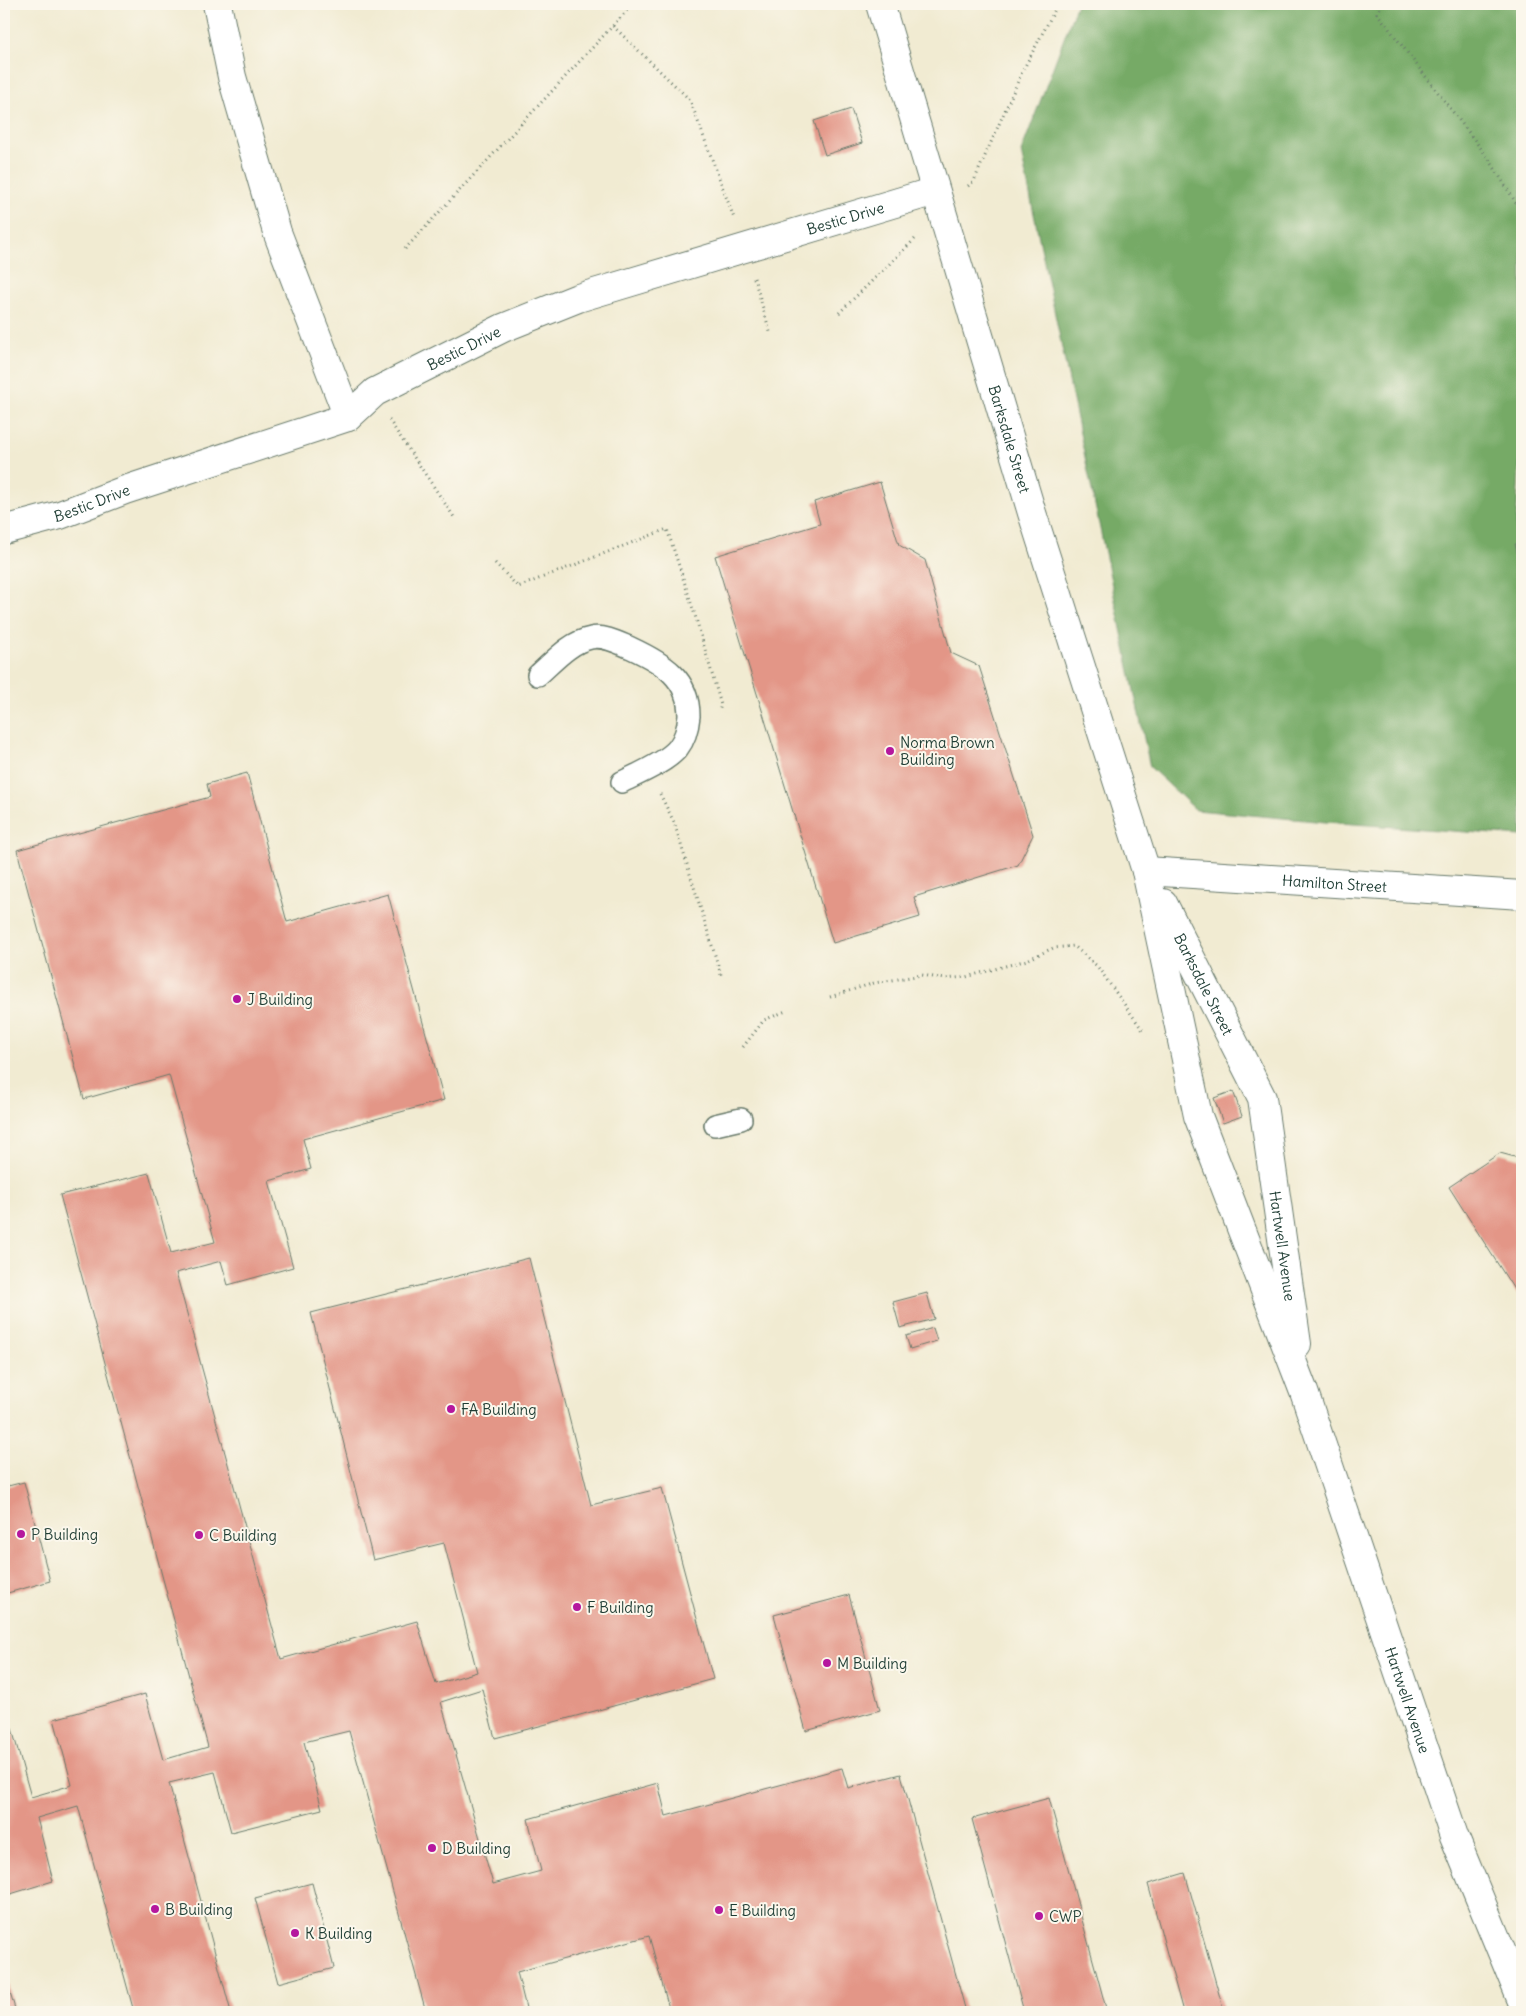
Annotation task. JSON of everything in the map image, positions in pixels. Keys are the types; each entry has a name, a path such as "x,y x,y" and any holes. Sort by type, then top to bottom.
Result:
{"street":[{"path":"217,4 232,76 277,232 348,417"},
{"name":"Barksdale Street","path":"880,4 1032,512 1146,871 1198,1116"},
{"name":"Bestic Drive","path":"4,530 60,515 125,490 348,417 375,392 503,328 578,298 935,191"},
{"name":"Barksdale Street","path":"1146,871 1262,1098"},
{"name":"Hamilton Street","path":"1146,871 1522,895"},
{"name":"Hartwell Avenue","path":"1262,1098 1304,1392"},
{"name":"Hartwell Avenue","path":"1198,1116 1304,1392 1454,1836 1522,2001"}],"lane":[{"path":"538,675 575,643 592,637 612,640 644,654 668,670 684,687 689,704 688,727 677,749 664,759 622,782"},
{"path":"716,1126 741,1119"}],"path":[{"path":"405,249 633,4"},
{"path":"1382,4 1377,13 1489,159 1522,213"},
{"path":"613,26 690,100 745,248 770,332"},
{"path":"386,415 454,518"},
{"path":"830,996 874,983 922,975 945,979 966,977 1027,960 1054,948 1074,946 1097,966 1144,1032"},
{"path":"743,1047 764,1020 786,1011"}],"green space":[{"path":"1077,4 1522,4 1522,417 1515,544 1522,574 1522,836 1326,822 1196,810 1150,767 1021,152"}],"building":[{"path":"851,109 862,143 825,155 814,121"},
{"name":"Norma Brown Building","path":"880,482 899,545 925,560 951,653 979,666 1033,835 1018,865 914,897 920,917 833,943 715,556 820,524 814,502"},
{"path":"1522,543 1522,571 1521,571 1515,544"},
{"path":"247,773 287,922 388,894 444,1100 303,1139 311,1169 269,1181 293,1267 228,1285 221,1261 176,1273 281,1659 417,1621 436,1684 477,1672 444,1543 373,1560 311,1313 529,1258 591,1505 662,1488 713,1679 495,1738 482,1689 441,1702 493,1884 541,1871 528,1819 658,1783 666,1816 842,1768 848,1788 901,1774 966,2012 670,2012 649,1936 517,1972 527,2012 426,2012 349,1731 304,1742 322,1809 231,1832 215,1772 169,1783 231,2012 134,2012 78,1806 37,1818 53,1881 4,1896 4,1700 31,1797 72,1785 54,1719 145,1694 163,1760 208,1747 60,1195 149,1173 171,1253 215,1242 169,1075 84,1099 17,850 210,797 207,784"},
{"path":"1233,1091 1242,1116 1223,1123 1214,1098"},
{"path":"1500,1153 1522,1159 1522,1302 1449,1187"},
{"path":"927,1293 934,1319 900,1328 893,1302"},
{"path":"933,1328 937,1341 910,1349 906,1336"},
{"name":"P Building","path":"24,1482 50,1581 4,1594 4,1487"},
{"name":"M Building","path":"849,1595 880,1710 806,1731 774,1615"},
{"name":"CWP","path":"1049,1798 1107,2012 1024,2012 972,1819"},
{"path":"1185,1873 1224,2012 1183,2012 1148,1884"},
{"name":"K Building","path":"312,1883 334,1968 278,1983 255,1898"},
{"path":"4,1972 16,2012 4,2012"}],"place":[{"name":"Norma Brown Building","path":"890,751"},
{"name":"J Building","path":"237,999"},
{"name":"FA Building","path":"451,1409"},
{"name":"P Building","path":"21,1534"},
{"name":"C Building","path":"199,1535"},
{"name":"F Building","path":"577,1607"},
{"name":"M Building","path":"827,1663"},
{"name":"D Building","path":"432,1848"},
{"name":"B Building","path":"155,1909"},
{"name":"E Building","path":"719,1910"},
{"name":"CWP","path":"1039,1916"},
{"name":"K Building","path":"295,1933"}]}
